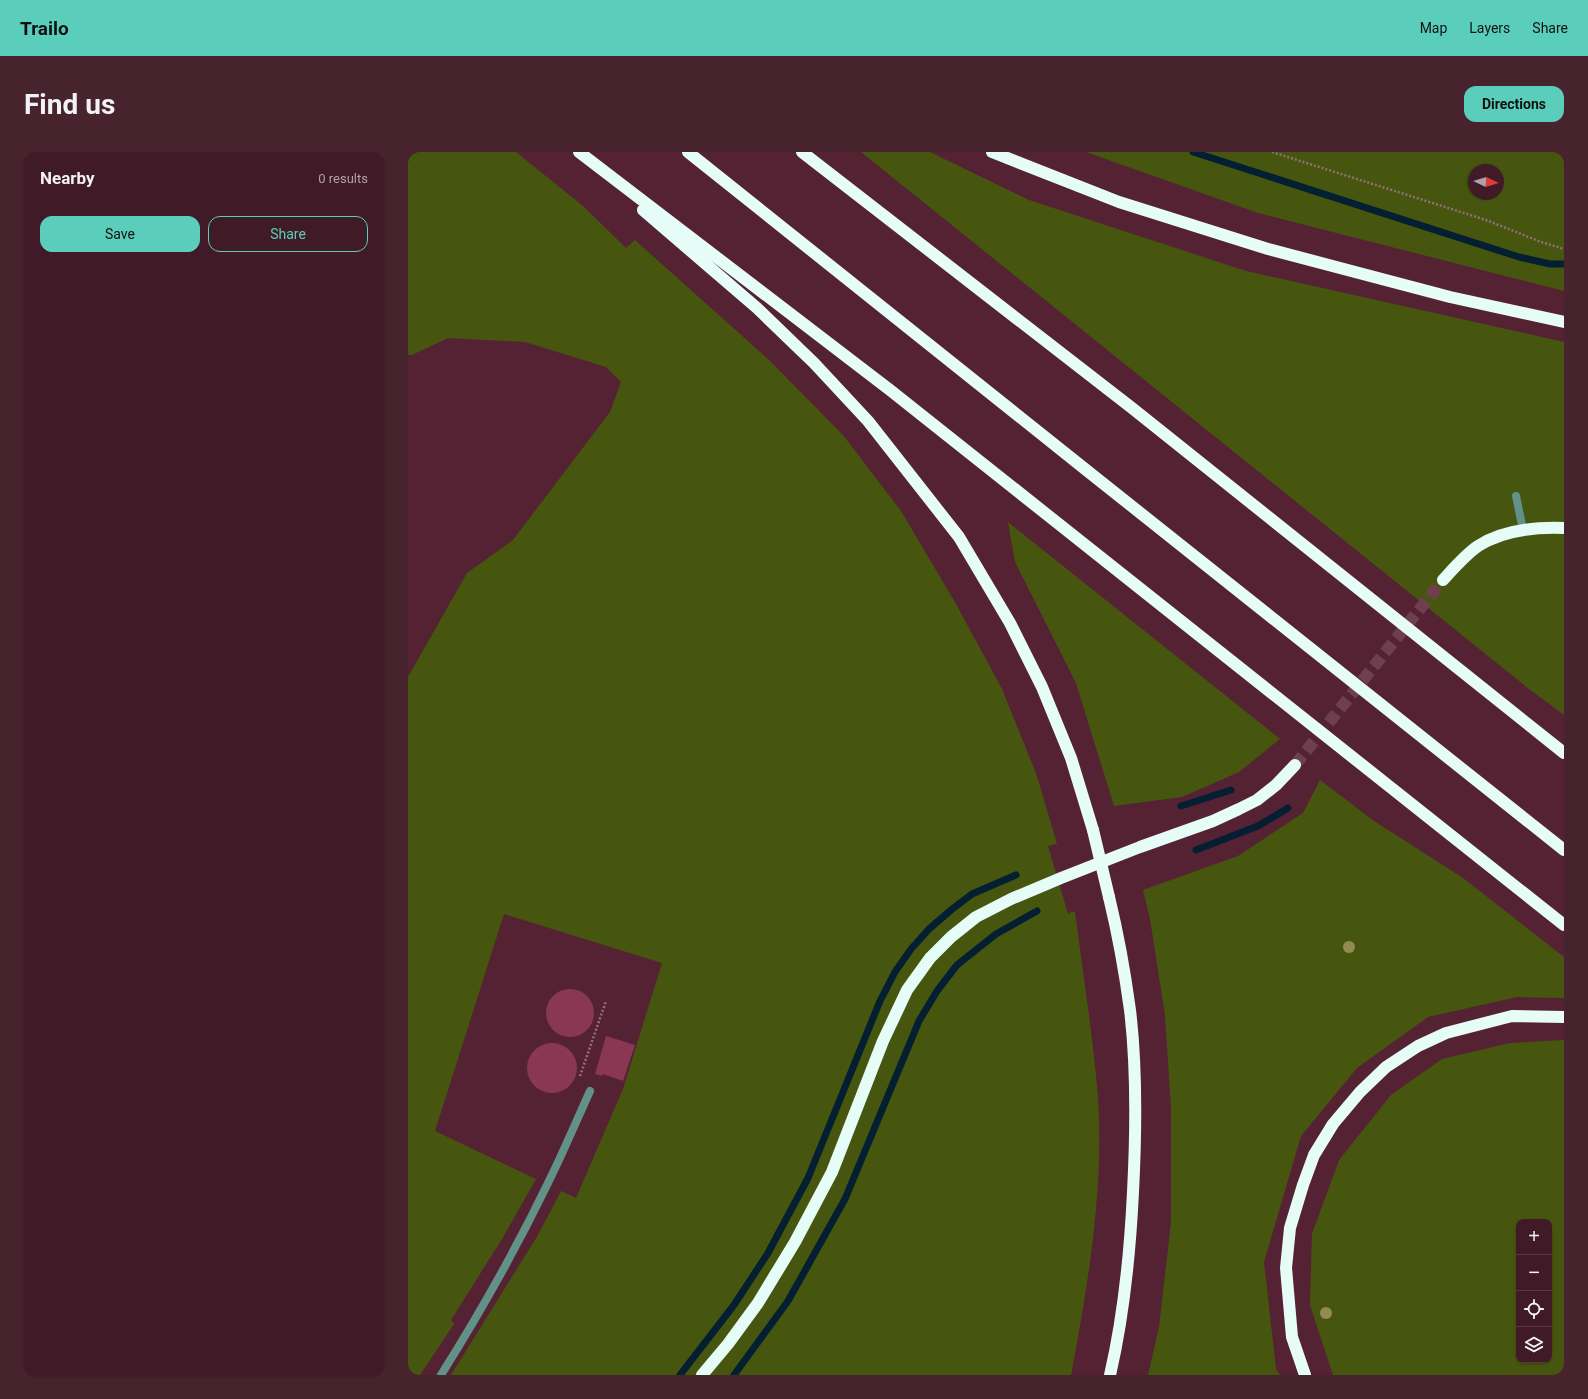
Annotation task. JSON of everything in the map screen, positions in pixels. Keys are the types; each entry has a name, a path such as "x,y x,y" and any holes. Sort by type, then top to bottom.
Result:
{"highway":[{"path":"576,152 757,308 814,363 868,421 959,537 1010,622 1042,687 1071,758 1093,830 1109,897 1130,1011 1135,1148 1131,1232 1125,1294 1110,1375"},
{"path":"580,152 890,390 1564,925"},
{"path":"688,152 1084,470 1564,850"},
{"path":"802,152 1150,422 1564,753"},
{"path":"992,152 1119,202 1268,249 1450,297 1564,322"},
{"path":"1442,580 1479,545 1498,536 1544,527 1564,528"},
{"path":"702,1375 728,1344 758,1302 795,1242 832,1172 883,1041 907,990 930,958 951,937 983,914 1011,899 1239,809 1257,800 1276,785 1295,765"},
{"path":"1305,1375 1292,1336 1286,1268 1290,1228 1314,1155 1333,1124 1360,1092 1386,1067 1418,1046 1446,1033 1512,1016 1564,1017"}],"lane":[{"path":"1516,496 1523,530"},
{"path":"441,1375 466,1335 547,1185 590,1091"}],"path":[{"path":"1272,152 1486,220 1541,242 1564,249"},
{"path":"583,1106 576,1089 606,1001"}],"green space":[{"path":"408,152 516,152 583,206 626,248 635,240 769,360 843,435 901,511 956,604 1002,689 1037,776 1057,844 1048,846 1068,914 1075,912 1088,1005 1098,1098 1099,1168 1097,1203 1089,1272 1071,1375 451,1375 538,1235 561,1191 576,1198 623,1089 662,963 504,914 435,1131 536,1179 502,1239 451,1320 454,1324 420,1375 408,1375 408,677 467,573 513,540 610,412 621,382 606,367 525,342 448,338 412,355 408,355"},
{"path":"861,152 930,152 1029,200 1246,271 1564,342 1564,715 1529,689"},
{"path":"1086,152 1564,152 1564,291 1258,213"},
{"path":"1008,522 1280,739 1239,772 1182,797 1114,806 1076,683 1015,562"},
{"path":"1320,780 1374,821 1463,878 1564,957 1564,998 1517,997 1428,1017 1357,1068 1301,1136 1264,1262 1276,1369 1280,1375 1148,1375 1159,1327 1171,1222 1171,1108 1165,1015 1150,919 1143,890 1238,856 1303,813"},
{"path":"1564,1040 1564,1375 1333,1375 1310,1305 1312,1234 1339,1160 1391,1095 1442,1059 1510,1043"}],"building":[{"path":"570,989 579,991 587,996 592,1004 594,1013 592,1022 587,1030 579,1035 570,1037 561,1035 553,1030 548,1022 546,1013 548,1004 553,996 561,991"},
{"path":"606,1036 635,1045 623,1081 603,1074 602,1076 595,1074"},
{"path":"552,1043 562,1045 570,1050 575,1058 577,1068 575,1078 570,1086 562,1091 552,1093 542,1091 534,1086 529,1078 527,1068 529,1058 534,1050 542,1045"}],"waterway":[{"path":"1193,152 1519,257 1550,264 1564,264"},
{"path":"1181,806 1231,790"},
{"path":"1196,850 1258,826 1288,808"},
{"path":"680,1375 734,1305 768,1253 808,1178 880,1001 895,972 911,949 929,929 951,910 972,894 1016,875"},
{"path":"734,1375 788,1301 845,1199 919,1021 937,991 957,965 996,934 1037,911"}],"tunnel":[{"path":"1295,765 1443,580"}]}
